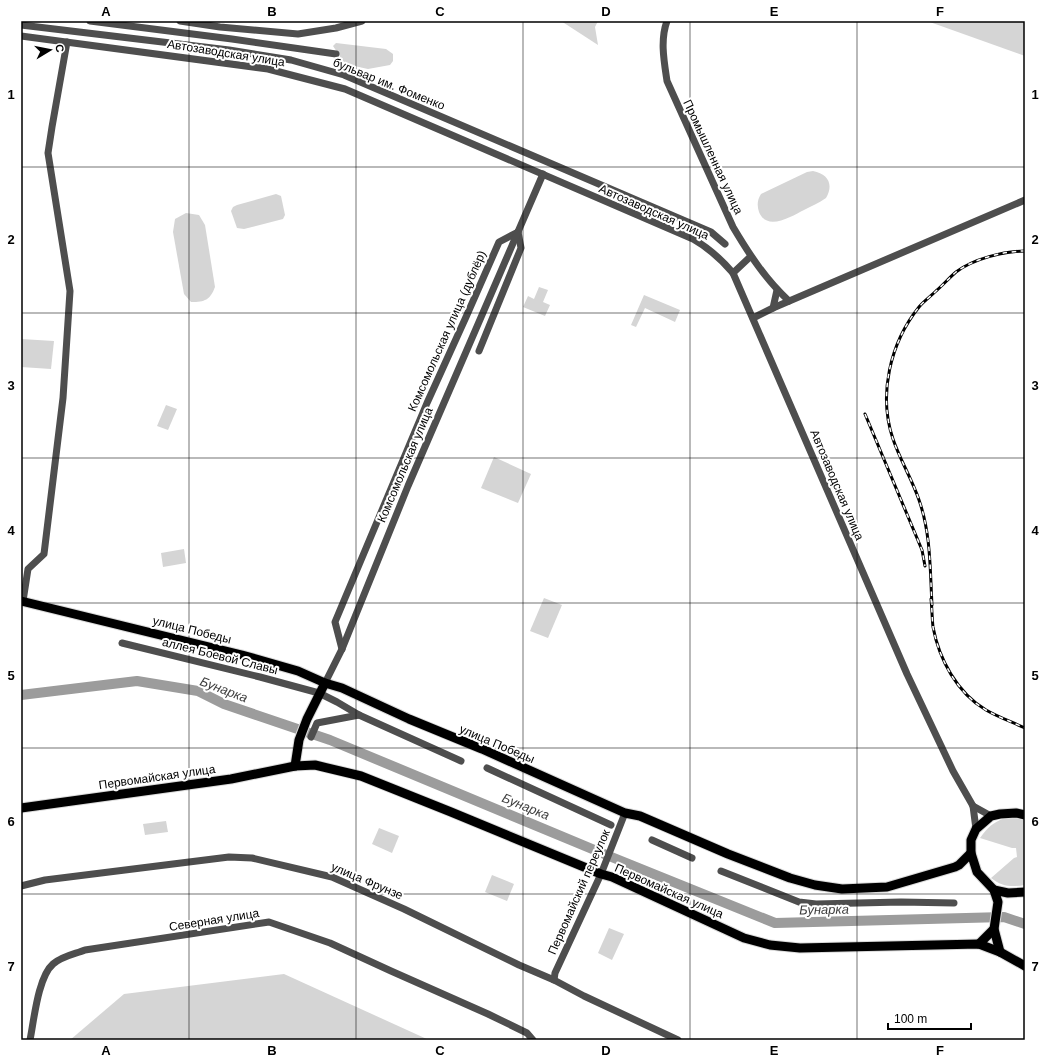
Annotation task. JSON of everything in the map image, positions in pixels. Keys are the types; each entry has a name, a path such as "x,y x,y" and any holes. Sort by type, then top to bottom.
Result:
{"main road":[{"name":"улица Победы","path":"22,601 242,655 298,671 325,683 342,688 409,719 482,749 625,813 640,816 728,854 790,878 815,885 842,889 887,887 959,865"},
{"name":"Комсомольская улица","path":"295,766 299,740 316,692 325,683"},
{"name":"Первомайская улица","path":"21,808 231,779 295,766 315,765 361,776 452,812 601,874 612,877 744,938 770,944 800,948 979,944 1000,952 1025,966"},
{"path":"977,872 971,853 971,840 976,829 991,816 1016,813 1025,815"},
{"path":"971,853 959,865 977,872 994,890 997,906 994,927 1000,952"},
{"path":"994,890 1008,893 1025,892"},
{"path":"997,906 1008,893"},
{"path":"979,944 994,927"}],"street":[{"name":"бульвар им. Фоменко","path":"90,21 232,38 336,54"},
{"path":"180,21 220,24 298,34 336,28 362,21"},
{"name":"Промышленная улица","path":"667,21 664,32 663,55 667,81 733,227 750,257 777,290 789,301"},
{"name":"бульвар им. Фоменко","path":"21,25 228,50 283,59 344,75 711,232 725,244"},
{"name":"Автозаводская улица","path":"21,36 268,69 345,89 693,239 712,251 733,273 907,674 954,771 973,806"},
{"path":"22,601 28,569 44,554 63,398 70,291 48,154 67,42"},
{"name":"Комсомольская улица","path":"325,683 342,650 408,486 543,174"},
{"path":"753,318 772,308 1025,200"},
{"path":"479,351 521,248 518,232"},
{"name":"Комсомольская улица (дублёр)","path":"342,650 335,622 427,403 498,242 518,232"},
{"path":"733,273 750,257"},
{"path":"772,308 777,290"},
{"name":"аллея Боевой Славы","path":"122,643 316,692 359,715 461,761"},
{"path":"311,737 317,723 359,715"},
{"path":"487,768 611,825"},
{"path":"973,806 991,816"},
{"path":"973,806 976,829"},
{"name":"Первомайский переулок","path":"554,980 555,973 608,858 625,813"},
{"path":"652,840 692,858"},
{"name":"улица Фрунзе","path":"21,886 52,879 229,857 252,858 332,877 404,909 678,1040"},
{"path":"721,870 799,902 816,904 954,902"},
{"name":"Северная улица","path":"30,1040 42,982 53,964 68,956 85,950 269,922 330,943 488,1014 527,1033 533,1040"}],"shaded area":[{"path":"561,21 598,21 595,27 598,45"},
{"path":"927,21 1025,21 1025,56"},
{"path":"336,43 386,49 393,54 393,61 390,65 368,69 345,64 333,46"},
{"path":"807,172 818,172 828,180 829,188 826,198 787,219 774,222 763,218 759,212 758,205 761,194"},
{"path":"276,194 281,196 285,215 283,219 244,229 237,228 231,211 233,207"},
{"path":"186,213 199,215 205,225 215,287 211,295 203,301 191,302 184,294 173,232 175,219"},
{"path":"539,287 548,290 543,302 550,305 545,316 523,307 528,296 534,299"},
{"path":"644,295 680,310 675,322 645,308 636,327 631,325"},
{"path":"21,339 54,341 51,369 21,367"},
{"path":"166,405 177,409 168,430 157,426"},
{"path":"494,457 531,474 518,503 481,488"},
{"path":"184,549 186,563 163,567 161,553"},
{"path":"544,598 562,605 548,638 530,631"},
{"path":"1005,818 1025,820 1025,885 1007,886 991,878 1017,857 1016,848 980,838 991,826"},
{"path":"166,821 168,832 145,835 143,824"},
{"path":"379,828 399,836 392,853 372,844"},
{"path":"492,875 514,884 507,901 485,892"},
{"path":"609,928 624,934 612,960 598,953"},
{"path":"284,974 429,1040 70,1040 124,994"}],"waterway":[{"name":"Бунарка","path":"21,695 137,681 198,691 224,704 330,740 775,923 1004,917 1025,924"}],"railway":[{"path":"932,605 928,539 923,513 916,492 893,439 889,422 887,387 894,353 909,321 921,305 956,272 971,263 998,254 1025,251"},
{"path":"865,414 922,550 925,566"},
{"path":"931,599 933,627 936,639 945,663 958,685 976,703 986,710 1025,728"}]}
